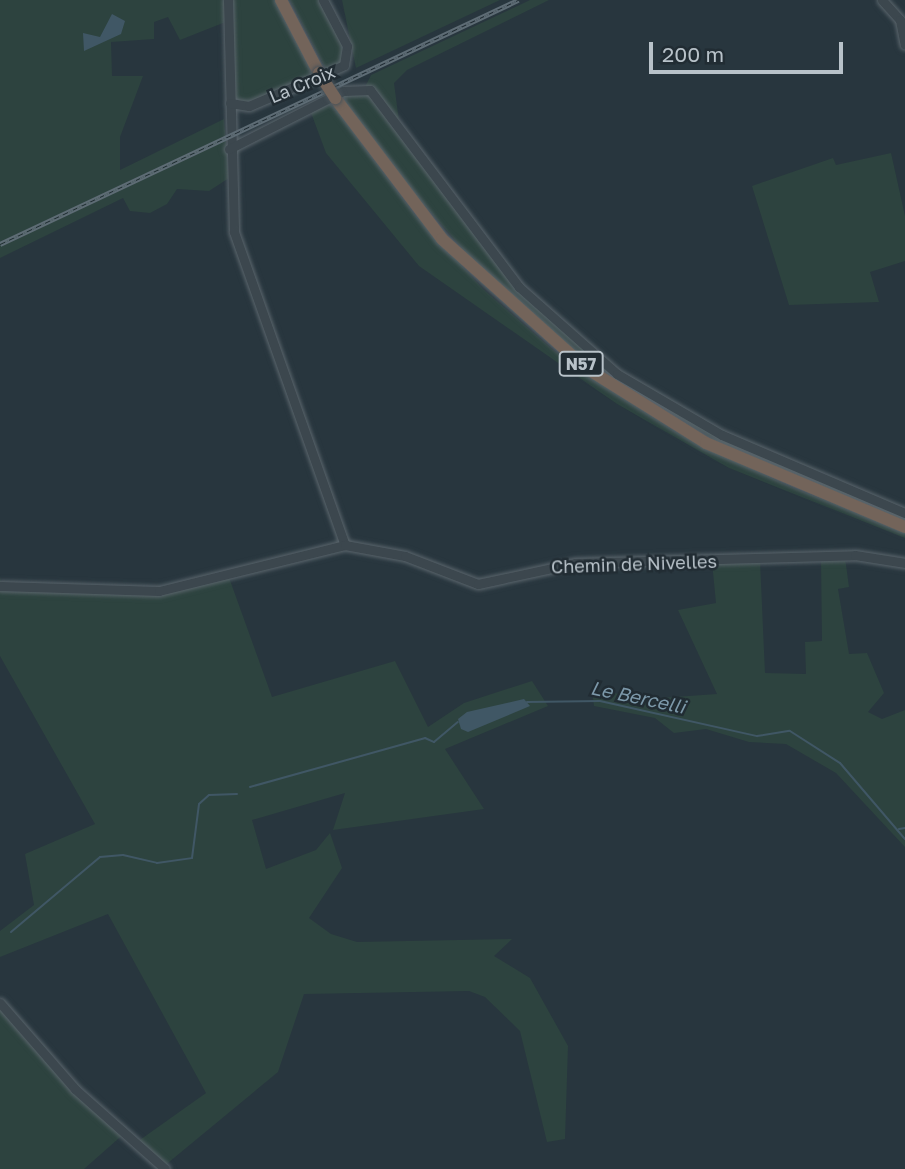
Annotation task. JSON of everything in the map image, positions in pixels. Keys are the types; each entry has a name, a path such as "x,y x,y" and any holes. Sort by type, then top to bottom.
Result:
{"highway":[{"name":"N57","path":"281,0 335,98 442,239 586,368 706,443 905,527"}],"street":[{"path":"228,0 229,149 237,245 345,545"},
{"name":"La Croix","path":"230,103 249,106 344,65 347,46 323,0"},
{"path":"882,0 900,20 905,44"},
{"path":"229,149 343,91 370,90 519,287 617,374 722,435 905,513"},
{"name":"Chemin de Nivelles","path":"0,586 159,591 345,545 405,556 478,584 575,563 855,555 905,563"},
{"path":"0,1003 75,1089 165,1169"}],"green space":[{"path":"0,0 227,0 228,21 180,40 168,17 154,22 154,39 111,42 112,76 143,76 120,137 120,170 224,119 229,178 209,191 177,189 167,204 150,213 130,211 123,198 0,258"},
{"path":"231,0 276,0 316,79 243,103 235,98"},
{"path":"290,0 320,0 343,41 345,60 328,73"},
{"path":"342,0 500,0 356,68"},
{"path":"530,0 549,0 407,70 394,83 400,129 364,89 371,75"},
{"path":"369,91 512,282 616,375 685,419 905,514 905,522 731,450 559,342 491,281 378,152 341,95"},
{"path":"330,101 415,215 483,289 553,350 673,430 788,486 905,531 905,538 729,468 617,404 419,266 326,153 310,110"},
{"path":"891,153 905,216 905,261 870,272 879,302 789,305 752,186 833,158 836,165"},
{"path":"845,557 849,587 838,589 849,654 867,653 884,693 868,712 882,719 905,710 905,847 836,773 786,744 749,742 706,729 674,733 655,718 594,706 592,691 660,698 717,694 678,610 716,603 712,562 760,561 765,673 806,674 805,642 822,641 821,560"},
{"path":"227,572 272,697 395,661 428,727 464,703 532,681 548,706 445,749 484,809 333,830 345,793 252,820 266,869 316,850 330,833 342,868 309,918 331,934 357,942 512,939 494,956 530,978 568,1046 565,1139 547,1142 520,1031 485,997 469,991 304,994 278,1072 163,1167 137,1142 206,1093 108,914 0,957 0,931 34,905 25,854 95,824 0,656 0,575 1,586 130,593"},
{"path":"0,1003 75,1089 126,1132 84,1169 0,1169"}],"water":[{"path":"112,14 125,21 121,34 84,51 83,33 100,37"},
{"path":"524,699 530,706 468,732 461,729 458,719 467,712"}],"waterway":[{"name":"Le Bercelli","path":"527,702 600,701 757,736 790,731 840,763 905,839"},
{"name":"Le Bercelli","path":"250,787 425,738 434,742 458,722"},
{"path":"11,932 100,857 123,855 157,863 192,858 199,804 209,795 237,794"},
{"path":"899,829 905,828"}],"railway":[{"path":"0,244 518,0"}]}
